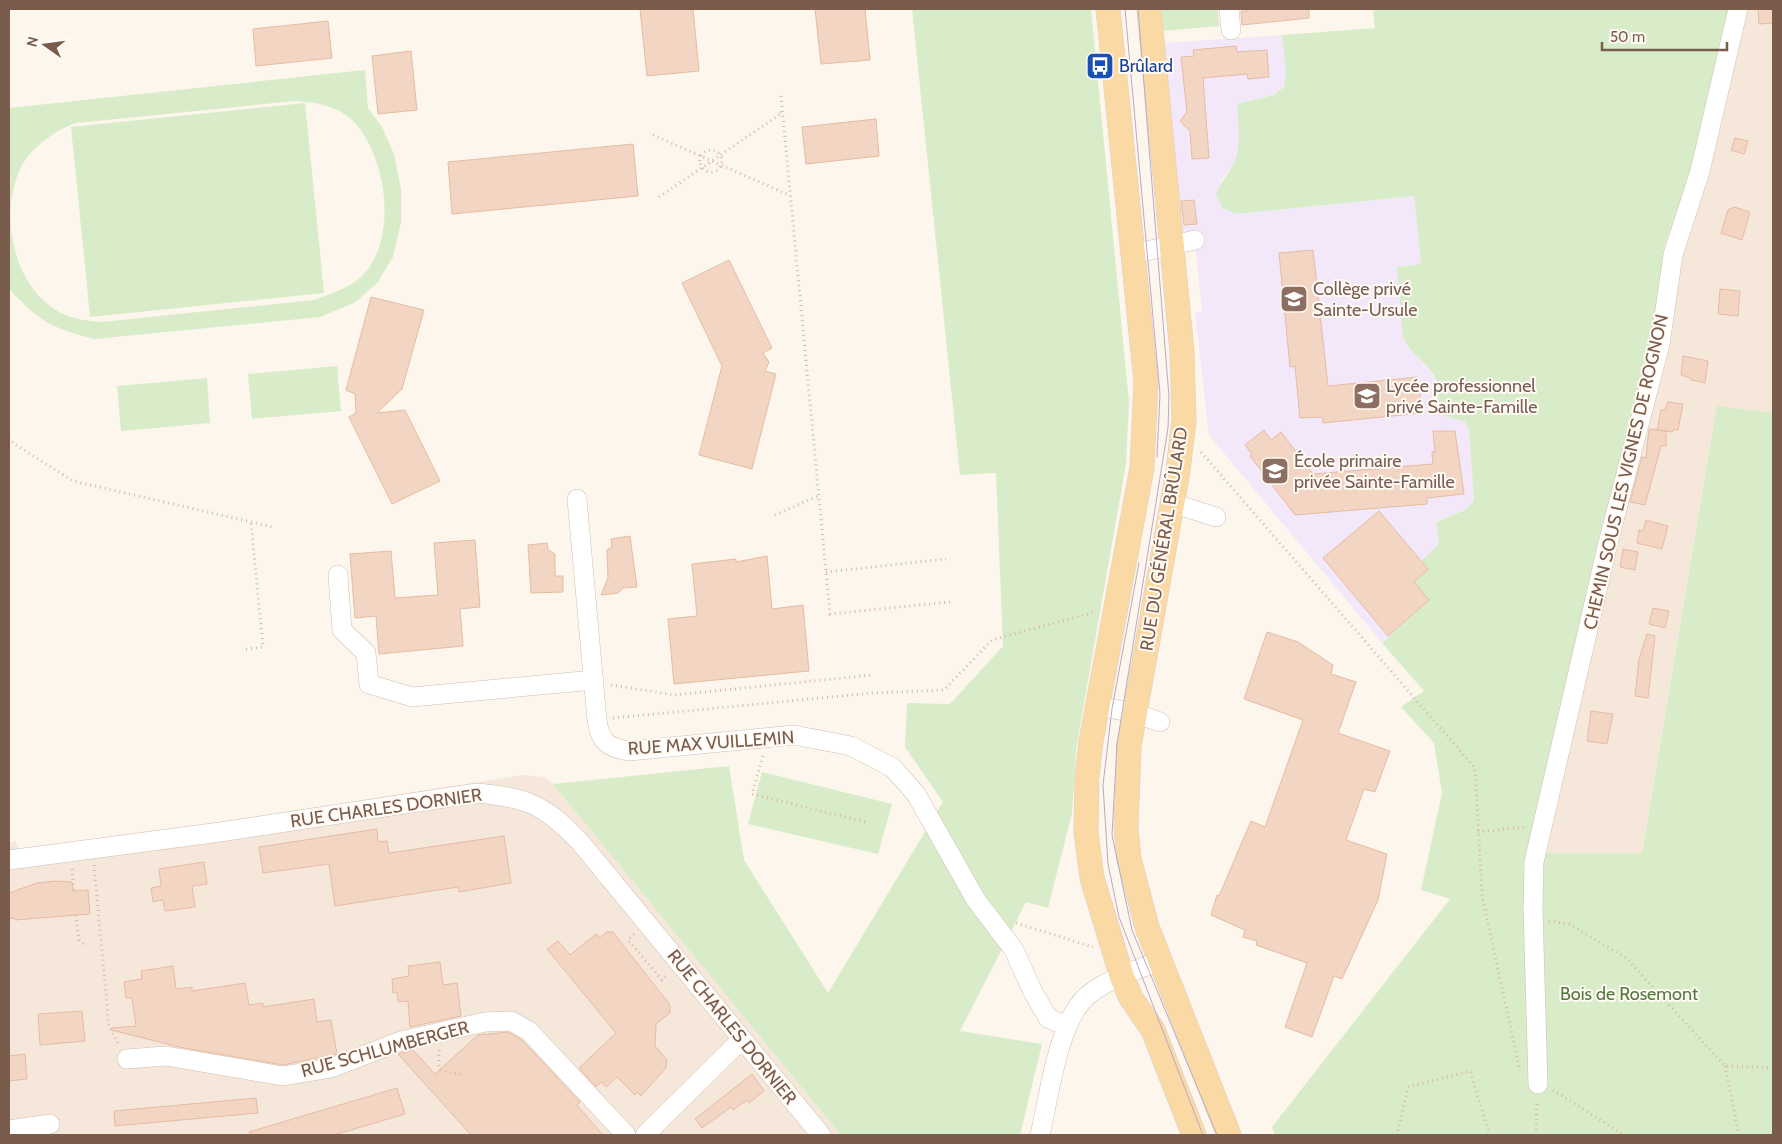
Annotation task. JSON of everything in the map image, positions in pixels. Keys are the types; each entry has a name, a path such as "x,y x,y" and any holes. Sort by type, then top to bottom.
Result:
{"main road":[{"name":"RUE DU GÉNÉRAL BRÛLARD","path":"1108,9 1146,382 1142,468 1087,776 1086,832 1092,878 1122,977 1131,998 1152,1030 1194,1135"},
{"name":"RUE DU GÉNÉRAL BRÛLARD","path":"1149,9 1184,385 1184,420 1172,503 1129,746 1126,790 1129,859 1147,927 1229,1135"}],"street":[{"path":"1229,9 1232,30"},
{"name":"CHEMIN SOUS LES VIGNES DE ROGNON","path":"1538,1084 1533,914 1534,862 1608,543 1660,344 1673,255 1700,171 1738,9"},
{"path":"1133,254 1195,240"},
{"name":"RUE MAX VUILLEMIN","path":"577,498 601,682 598,732 608,744 618,749 629,751 794,735 851,746 893,768 916,794 976,900 1014,950 1033,992 1048,1018 1066,1026"},
{"path":"1172,503 1216,518"},
{"path":"338,575 342,630 366,654 369,684 412,697 601,682"},
{"path":"1098,706 1134,713 1160,722"},
{"name":"RUE CHARLES DORNIER","path":"9,860 220,832 478,794 505,796 529,802 555,817 616,884 741,1040 821,1135"},
{"path":"1040,1135 1066,1026 1089,995 1122,977 1162,961"},
{"name":"RUE SCHLUMBERGER","path":"127,1059 166,1056 225,1065 265,1074 303,1074 331,1068 401,1042 440,1032 485,1022 511,1021 520,1024 626,1135"},
{"path":"646,1135 741,1040"},
{"path":"9,1130 50,1124"}],"path":[{"path":"781,96 830,614 950,602"},
{"path":"778,111 782,113"},
{"path":"659,197 782,113"},
{"path":"653,135 790,195"},
{"path":"701,156 710,150 720,156"},
{"path":"701,156 703,168"},
{"path":"703,168 713,171 720,165 720,156"},
{"path":"9,438 20,448 73,481 273,527"},
{"path":"1197,444 1204,458 1475,768 1482,896 1518,1070 1538,1084 1552,1089 1624,1135"},
{"path":"774,515 818,496"},
{"path":"246,649 263,647 251,523"},
{"path":"826,572 946,559"},
{"path":"610,719 873,693 944,690 992,640 1096,612"},
{"path":"601,682 675,695 871,675"},
{"path":"765,750 752,794 865,822"},
{"path":"1478,832 1543,825"},
{"path":"94,858 109,1027 127,1059"},
{"path":"71,861 74,891"},
{"path":"1533,914 1570,924 1626,958 1725,1066 1739,1135"},
{"path":"76,915 79,940 86,945"},
{"path":"1014,923 1094,948"},
{"path":"638,930 628,940 662,980 671,972"},
{"path":"440,1032 439,1068 442,1071 464,1074"},
{"path":"1725,1066 1773,1068"},
{"path":"1401,1135 1398,1130 1408,1087 1470,1071 1490,1135"},
{"path":"1536,1135 1538,1084"}],"shaded area":[{"path":"1732,9 1773,9 1773,413 1717,407 1642,853 1529,853 1653,341 1665,243 1688,186"},
{"path":"1282,35 1286,72 1284,87 1274,95 1237,104 1240,142 1233,166 1220,182 1236,214 1414,196 1421,264 1398,267 1403,337 1407,346 1430,371 1436,381 1437,407 1465,422 1469,430 1474,501 1465,510 1436,522 1439,544 1422,561 1429,600 1382,643 1209,435 1195,313 1202,312 1194,231 1183,232 1164,43"},
{"path":"524,775 544,777 553,784 841,1135 9,1135 9,842 16,841 19,853"}],"green space":[{"path":"912,9 1091,9 1129,402 1126,464 1076,749 1072,813 1048,908 1026,902 960,1031 1042,1044 1020,1135 841,1135 553,784 729,766 744,860 828,993 943,802 905,747 907,703 950,704 1003,646 996,473 960,475"},
{"path":"1160,9 1218,9 1219,26 1162,31"},
{"name":"Bois de Rosemont","path":"1373,9 1732,9 1688,186 1665,243 1653,341 1529,853 1642,853 1717,406 1773,413 1773,1135 1275,1135 1272,1127 1450,899 1421,890 1442,793 1434,743 1401,707 1424,691 1382,643 1429,600 1414,582 1421,561 1439,544 1436,522 1465,510 1474,501 1469,430 1465,422 1441,415 1438,406 1436,380 1429,369 1410,349 1403,337 1397,267 1421,264 1414,196 1236,214 1223,208 1216,195 1233,165 1238,150 1237,104 1274,95 1284,87 1286,72 1282,35 1375,28"},
{"path":"365,70 368,108 382,127 394,154 401,190 401,223 393,257 377,283 354,303 320,317 94,339 67,331 39,317 10,290 9,108","holes":["295,101 319,104 334,109 354,122 365,137 381,177 384,199 381,243 373,261 356,281 314,300 101,322 71,317 61,313 45,301 32,287 22,269 15,250 11,230 13,190 23,163 35,148 50,136 76,123"]},
{"path":"305,103 324,293 90,317 71,127"},
{"path":"337,366 341,411 252,419 248,374"},
{"path":"207,378 210,423 121,431 117,386"},
{"path":"762,772 892,804 878,854 748,824"}],"building":[{"path":"640,9 693,9 699,71 647,76"},
{"path":"815,9 865,9 870,60 821,64"},
{"path":"1247,9 1309,9 1309,18 1242,25 1241,11 1247,11"},
{"path":"1758,9 1773,9 1773,23 1759,24"},
{"path":"328,21 332,58 256,66 253,29"},
{"path":"1236,46 1237,52 1267,50 1269,77 1248,79 1247,74 1203,78 1209,158 1192,159 1190,131 1180,121 1187,112 1181,57 1194,56 1193,50"},
{"path":"411,51 417,110 378,114 372,56"},
{"path":"876,119 879,156 806,164 802,127"},
{"path":"1735,138 1748,141 1744,154 1731,150"},
{"path":"633,144 638,196 452,214 448,162"},
{"path":"1194,200 1197,224 1184,225 1181,201"},
{"path":"1734,207 1750,212 1742,240 1721,233 1728,210"},
{"path":"1313,250 1328,386 1418,377 1422,413 1323,423 1322,417 1300,418 1295,366 1290,367 1279,253"},
{"path":"729,260 772,348 763,353 769,362 765,371 776,374 752,469 699,455 722,366 682,283"},
{"path":"1720,289 1740,291 1738,316 1718,314"},
{"path":"371,297 424,310 402,389 377,413 405,410 440,481 392,504 349,417 356,413 355,394 346,390"},
{"path":"1683,356 1708,361 1705,383 1691,380 1691,378 1681,375"},
{"path":"1668,402 1683,404 1678,430 1673,430 1672,432 1657,430 1661,410 1665,410"},
{"path":"1649,429 1666,431 1666,446 1661,446 1645,505 1630,502 1642,457 1646,458"},
{"path":"1264,430 1271,440 1281,432 1313,474 1433,464 1432,452 1435,452 1433,431 1455,431 1464,494 1427,498 1427,504 1295,515 1250,456 1252,454 1245,445"},
{"path":"1379,511 1428,569 1414,582 1429,600 1388,636 1323,558"},
{"path":"1646,520 1668,526 1662,549 1637,543 1639,530 1643,531"},
{"path":"630,536 637,587 623,588 618,593 601,595 608,578 607,550 612,547 611,539"},
{"path":"475,540 480,607 460,609 463,646 379,654 376,616 355,618 350,554 391,551 395,598 438,595 434,543"},
{"path":"547,543 548,550 555,554 555,576 563,576 563,592 531,593 528,545"},
{"path":"1623,549 1638,552 1635,570 1620,567"},
{"path":"767,556 772,609 803,605 809,671 674,684 668,619 697,616 692,564 736,559 736,562"},
{"path":"1653,608 1669,611 1665,628 1649,624"},
{"path":"1267,632 1298,642 1333,665 1331,674 1356,682 1338,733 1390,751 1375,792 1364,789 1346,840 1387,854 1378,900 1342,979 1334,976 1312,1037 1285,1027 1307,963 1256,945 1257,941 1243,937 1245,930 1211,915 1217,895 1219,896 1251,821 1265,827 1303,720 1244,699"},
{"path":"1647,634 1655,636 1648,698 1635,696 1639,659"},
{"path":"1591,711 1613,714 1607,744 1587,741"},
{"path":"377,829 378,842 387,841 389,853 504,836 511,883 459,892 458,887 335,906 329,864 263,873 259,847"},
{"path":"204,862 207,884 192,886 195,907 165,911 163,900 153,902 151,888 161,886 159,869"},
{"path":"72,882 73,891 88,890 90,914 9,919 9,893 37,883"},
{"path":"608,931 609,933 612,931 670,1005 670,1013 656,1024 655,1046 667,1060 666,1068 641,1096 637,1092 635,1095 617,1077 606,1087 601,1082 596,1087 579,1068 616,1033 547,949 558,941 570,955 596,934 599,938"},
{"path":"440,962 443,985 457,983 461,1016 410,1027 408,1001 398,1002 397,992 393,993 392,979 409,976 408,966"},
{"path":"173,966 176,989 192,987 192,991 245,983 249,1005 263,1003 263,1007 314,999 317,1022 331,1020 337,1054 283,1065 179,1047 111,1030 112,1028 136,1026 132,998 126,998 124,982 142,979 141,971"},
{"path":"82,1011 85,1041 40,1045 38,1014"},
{"path":"508,1032 522,1040 580,1102 577,1105 603,1135 471,1135 398,1054 413,1050 435,1074 478,1035"},
{"path":"25,1054 27,1079 9,1081 9,1056"},
{"path":"752,1074 764,1091 749,1103 747,1100 733,1110 731,1107 702,1128 695,1119"},
{"path":"397,1088 405,1114 334,1135 250,1135 249,1132"},
{"path":"256,1098 258,1113 115,1126 114,1111"}],"tram line":[{"path":"1125,9 1160,394 1157,457"},
{"path":"1138,9 1169,397 1168,428 1117,744 1112,835 1132,930 1217,1135"},
{"path":"1139,563 1112,709 1103,785 1108,864 1119,917 1203,1135"}],"place":[{"name":"Brûlard","path":"1100,66"},
{"name":"Collège privé Sainte-Ursule","path":"1294,299"},
{"name":"Lycée professionnel privé Sainte-Famille","path":"1367,396"},
{"name":"École primaire privée Sainte-Famille","path":"1275,471"}]}
